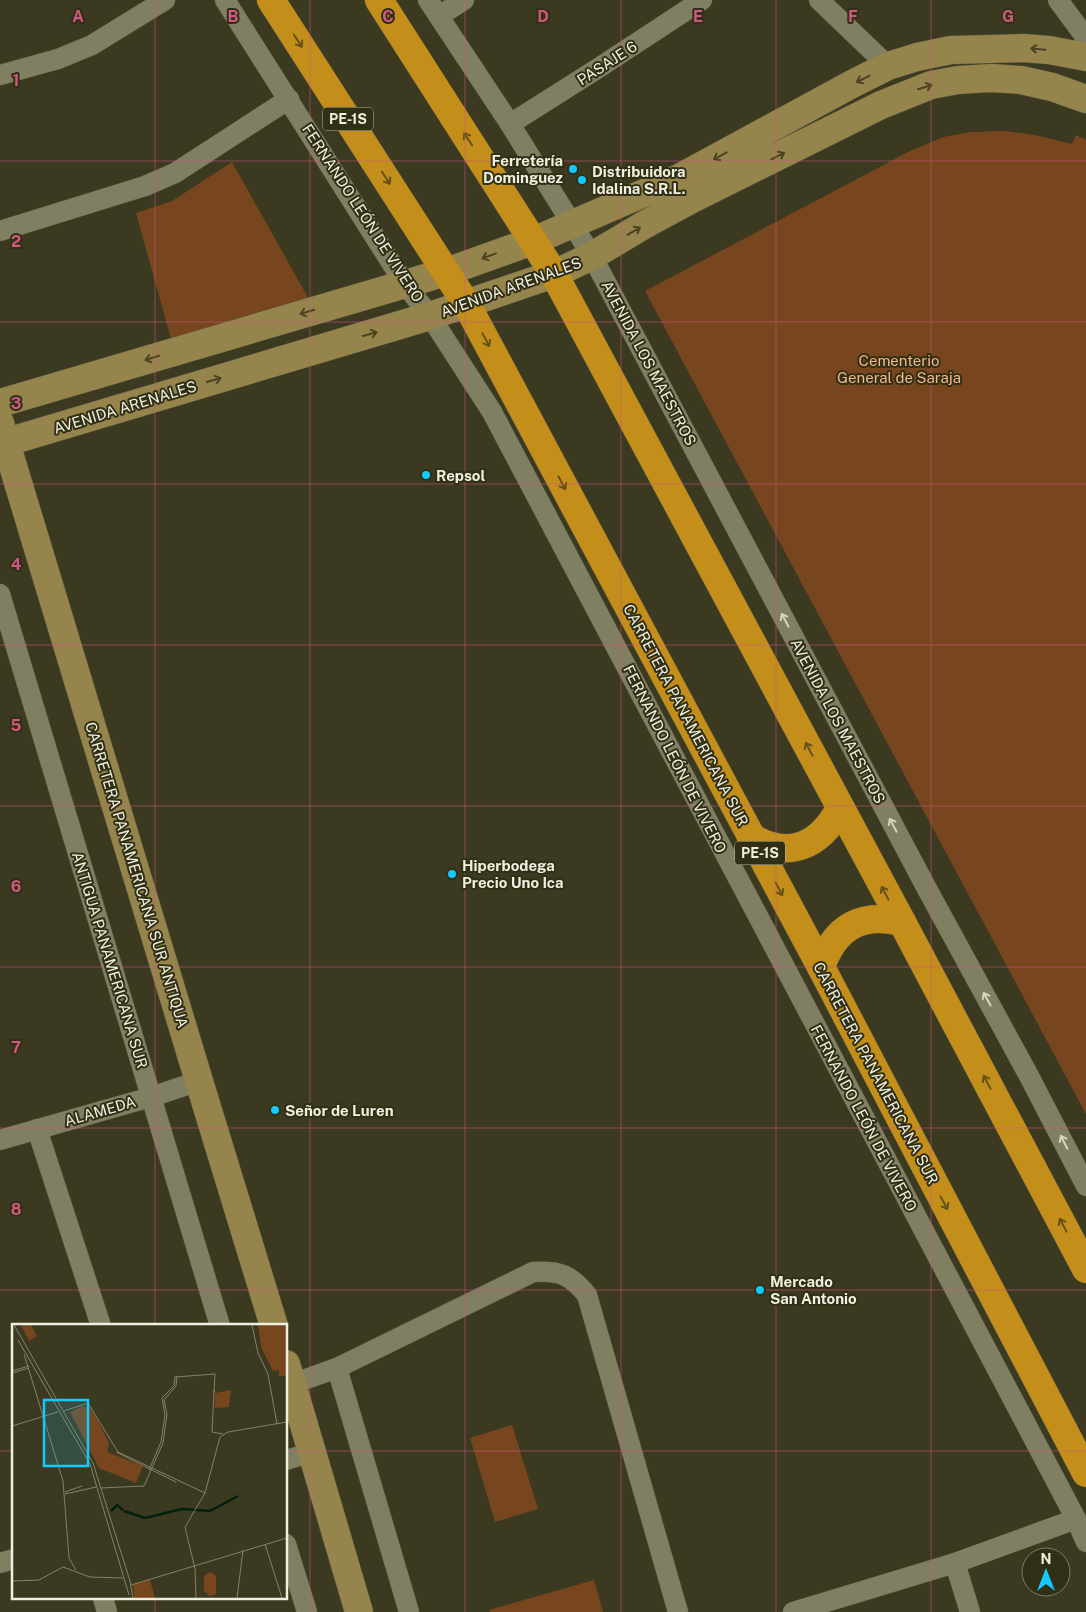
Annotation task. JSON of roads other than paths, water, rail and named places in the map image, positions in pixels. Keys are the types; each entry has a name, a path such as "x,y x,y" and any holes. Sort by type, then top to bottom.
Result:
{"highway":[{"name":"CARRETERA PANAMERICANA SUR","path":"271,0 467,305 821,967 1086,1473"},
{"path":"378,0 554,274 1086,1268"},
{"path":"751,837 764,845 779,848 794,847 822,835 832,823 840,808"},
{"path":"821,967 826,950 837,936 851,925 867,919 885,918 902,922"}],"street":[{"path":"0,75 58,59 92,45 165,0"},
{"name":"FERNANDO LEÓN DE VIVERO","path":"225,0 404,283 430,316 492,412 1076,1519 1086,1542"},
{"path":"464,0 434,8 510,124 592,256"},
{"name":"PASAJE 6","path":"510,124 702,0"},
{"path":"819,0 888,66"},
{"path":"1058,0 1086,38"},
{"path":"0,403 446,272 533,241 679,178 888,66 917,57 972,48 1049,50 1086,57"},
{"name":"AVENIDA ARENALES","path":"2,436 430,316 554,274 592,256 692,199 881,105 931,85 958,80 1021,80 1052,87 1086,100"},
{"path":"0,231 145,186 175,173 289,99"},
{"name":"AVENIDA LOS MAESTROS","path":"592,256 926,887 1030,1076 1086,1186"},
{"name":"CARRETERA PANAMERICANA SUR ANTIQUA","path":"2,436 273,1324"},
{"name":"ANTIGUA PANAMERICANA SUR","path":"0,594 219,1324"},
{"name":"ALAMEDA","path":"0,1140 199,1081"},
{"path":"37,1129 101,1324"},
{"path":"359,1612 289,1374 337,1368 533,1272 549,1271 564,1274 577,1283 587,1295 678,1612"},
{"path":"337,1368 409,1612"},
{"path":"288,1459 313,1452"},
{"path":"793,1612 955,1563 1076,1519"},
{"path":"288,1550 307,1612"},
{"path":"955,1563 970,1612"}],"place":[{"name":"Ferretería Dominguez","path":"573,169"},
{"name":"Distribuidora Idalina S.R.L.","path":"582,180"},
{"name":"Repsol","path":"426,475"},
{"name":"Hiperbodega Precio Uno Ica","path":"452,874"},
{"name":"Señor de Luren","path":"275,1110"},
{"name":"Mercado San Antonio","path":"760,1290"}],"park label":[{"name":"Cementerio General de Saraja","path":"899,368"}]}
